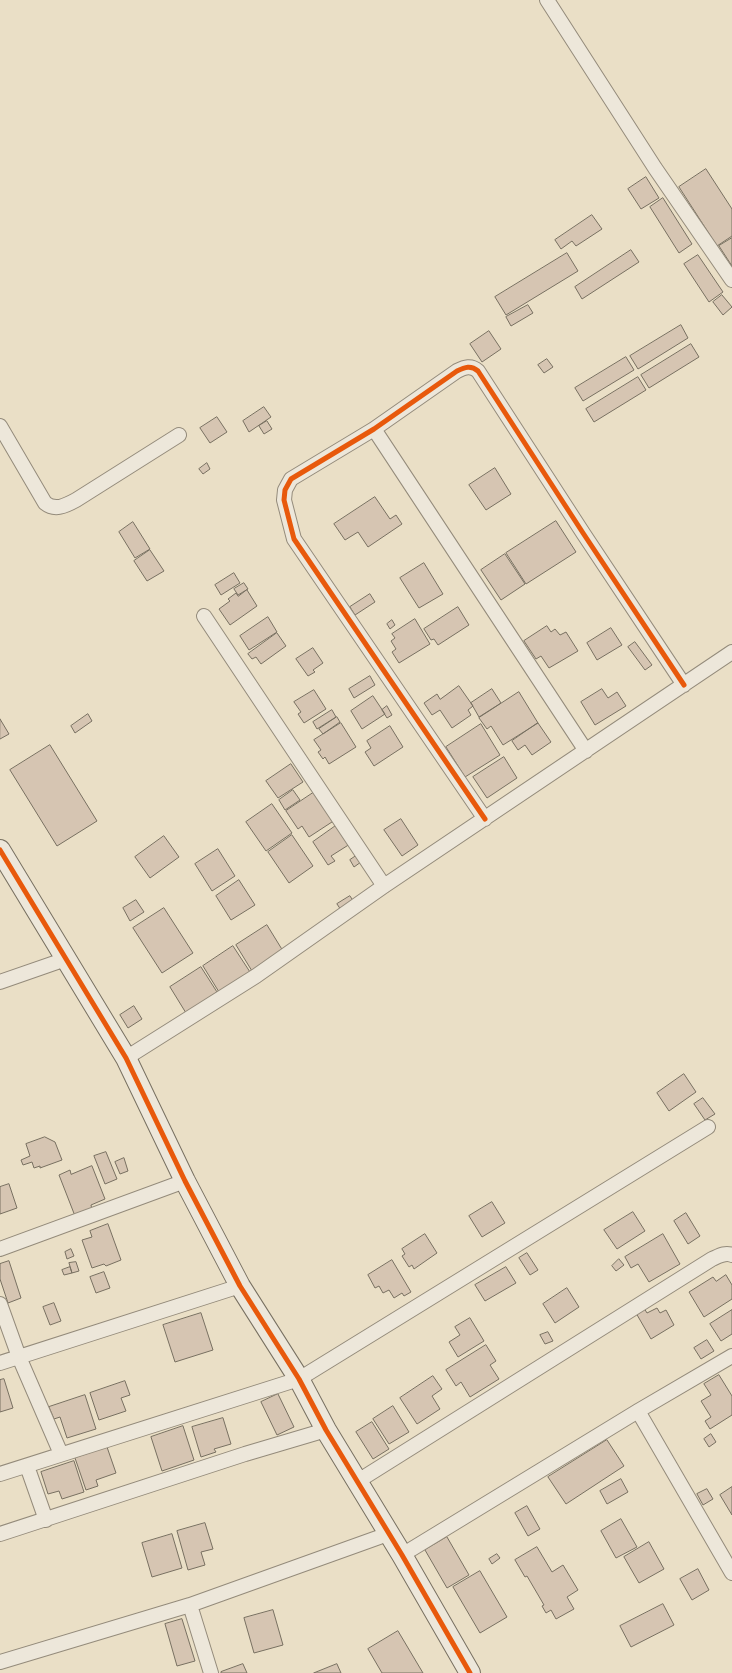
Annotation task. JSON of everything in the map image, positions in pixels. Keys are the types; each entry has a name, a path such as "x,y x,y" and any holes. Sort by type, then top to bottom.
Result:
{"street":[{"path":"547,0 655,168 732,280"},
{"path":"485,819 294,539 284,500 285,490 291,480 374,429 457,371 464,367 474,368 478,371 684,685"},
{"path":"0,426 45,503 50,507 56,508 65,506 76,500 179,435"},
{"path":"374,429 586,751"},
{"path":"204,616 384,886"},
{"path":"126,1058 256,976 384,886 732,652"},
{"path":"0,850 126,1058 184,1181 240,1286 299,1379 326,1430 402,1555 470,1673"},
{"path":"0,982 66,960"},
{"path":"0,1474 299,1379 708,1127"},
{"path":"0,1249 184,1181"},
{"path":"358,1482 712,1259 723,1254 732,1255"},
{"path":"0,1363 240,1286"},
{"path":"0,1304 19,1357 61,1454"},
{"path":"402,1555 638,1411 732,1356"},
{"path":"638,1411 732,1573"},
{"path":"0,1534 245,1454 326,1430"},
{"path":"27,1466 46,1520"},
{"path":"0,1662 190,1605 388,1534"},
{"path":"190,1605 211,1673"}],"building":[{"path":"706,169 732,209 732,236 717,246 679,187"},
{"path":"646,177 659,198 641,209 628,189"},
{"path":"663,198 692,244 679,253 650,207"},
{"path":"592,215 602,229 576,246 572,241 561,249 555,240"},
{"path":"732,238 732,266 719,246"},
{"path":"631,250 639,262 582,299 575,287"},
{"path":"567,253 578,271 506,315 495,297"},
{"path":"698,255 723,292 709,302 684,264"},
{"path":"722,295 732,307 723,315 713,302"},
{"path":"528,305 533,313 511,326 506,317"},
{"path":"681,325 688,338 638,369 630,356"},
{"path":"489,331 501,349 482,362 470,344"},
{"path":"691,344 699,357 649,388 641,375"},
{"path":"626,357 634,370 583,401 575,388"},
{"path":"547,359 553,367 544,373 538,365"},
{"path":"638,377 646,390 594,422 586,409"},
{"path":"264,407 271,417 249,432 243,421"},
{"path":"217,417 227,432 210,443 200,428"},
{"path":"267,421 272,429 264,434 259,426"},
{"path":"207,463 210,469 203,474 199,469"},
{"path":"495,468 511,494 486,510 469,485"},
{"path":"375,497 390,519 396,515 402,524 368,547 358,532 345,540 334,524"},
{"path":"556,521 576,552 526,584 506,553"},
{"path":"133,522 150,549 135,558 119,532"},
{"path":"150,550 164,571 147,581 134,561"},
{"path":"505,554 525,584 501,600 481,570"},
{"path":"424,563 443,594 419,608 400,578"},
{"path":"234,573 240,583 221,595 215,585"},
{"path":"244,583 248,589 238,595 234,589"},
{"path":"247,590 257,606 230,625 219,609 230,601 228,599 236,593 238,596"},
{"path":"370,594 375,602 355,615 350,607"},
{"path":"458,607 469,625 438,645 434,639 431,640 424,629"},
{"path":"268,617 277,632 249,650 240,636"},
{"path":"415,619 430,644 399,663 392,652 396,649 391,641 395,638 392,634"},
{"path":"392,620 395,625 390,629 387,624"},
{"path":"547,626 551,632 555,629 560,635 566,632 578,651 549,668 541,656 536,659 524,641"},
{"path":"611,628 622,645 597,660 587,643"},
{"path":"277,633 286,646 261,664 256,657 252,659 248,654"},
{"path":"635,642 652,665 645,670 628,647"},
{"path":"313,648 323,663 313,670 315,672 308,676 296,659"},
{"path":"370,676 375,685 354,698 349,689"},
{"path":"459,686 473,706 468,710 471,715 452,728 440,710 432,715 424,703 437,694 440,699"},
{"path":"492,689 501,703 479,717 471,703"},
{"path":"602,689 608,698 617,692 626,706 595,725 581,702"},
{"path":"314,690 326,709 304,723 298,714 301,712 294,702"},
{"path":"519,692 538,723 503,745 491,726 487,729 479,718"},
{"path":"373,696 385,714 362,729 351,711"},
{"path":"387,706 392,715 387,718 382,710"},
{"path":"332,710 336,717 317,729 313,722"},
{"path":"88,714 92,721 75,733 71,726"},
{"path":"337,717 340,722 323,734 319,729"},
{"path":"0,719 9,734 0,739"},
{"path":"341,723 356,747 329,764 325,757 323,759 318,752 321,750 314,740"},
{"path":"538,723 551,742 532,755 525,745 518,750 512,741"},
{"path":"481,724 500,755 465,777 446,747"},
{"path":"390,726 403,747 374,766 365,752 371,748 367,741"},
{"path":"50,745 97,821 57,846 10,770"},
{"path":"504,757 517,778 487,798 473,777"},
{"path":"291,764 303,782 278,798 266,781"},
{"path":"293,790 300,800 285,810 279,800"},
{"path":"316,791 335,820 309,837 302,826 298,829 286,811"},
{"path":"272,804 292,833 266,851 246,822"},
{"path":"401,819 418,845 402,856 384,830"},
{"path":"337,825 350,844 331,856 335,861 328,865 313,842"},
{"path":"292,835 313,866 289,883 268,852"},
{"path":"164,836 179,857 150,878 135,857"},
{"path":"218,849 235,876 212,891 195,864"},
{"path":"356,856 361,862 354,867 350,860"},
{"path":"239,880 255,905 231,920 216,896"},
{"path":"350,896 356,905 343,913 337,904"},
{"path":"136,900 144,912 130,921 123,908"},
{"path":"164,908 193,953 162,973 133,928"},
{"path":"267,925 283,951 252,971 236,945"},
{"path":"233,946 250,972 219,992 203,966"},
{"path":"201,967 217,992 186,1013 170,987"},
{"path":"134,1006 142,1019 128,1028 120,1015"},
{"path":"684,1074 696,1092 669,1111 657,1093"},
{"path":"703,1098 715,1114 705,1120 694,1104"},
{"path":"45,1137 55,1142 62,1160 40,1168 40,1166 34,1168 32,1162 23,1165 21,1160 30,1156 26,1144"},
{"path":"106,1152 117,1179 105,1184 94,1156"},
{"path":"124,1158 128,1171 120,1174 115,1162"},
{"path":"92,1166 105,1199 91,1205 92,1210 75,1216 59,1175 70,1170 71,1174"},
{"path":"9,1184 17,1208 0,1214 0,1187"},
{"path":"492,1202 505,1223 482,1237 469,1216"},
{"path":"633,1212 645,1231 617,1249 604,1230"},
{"path":"686,1213 700,1236 688,1244 674,1221"},
{"path":"108,1224 121,1260 106,1266 104,1264 92,1268 82,1240 92,1237 90,1231"},
{"path":"425,1234 437,1253 414,1269 412,1265 409,1267 402,1256 405,1254 402,1249"},
{"path":"663,1234 680,1264 649,1282 638,1264 631,1268 625,1257"},
{"path":"71,1249 74,1256 67,1259 65,1252"},
{"path":"527,1253 538,1270 530,1275 519,1258"},
{"path":"619,1259 624,1265 616,1271 612,1266"},
{"path":"392,1260 411,1292 404,1296 402,1293 394,1298 389,1290 383,1293 379,1286 375,1288 368,1275"},
{"path":"9,1261 21,1298 8,1303 0,1279 0,1264"},
{"path":"76,1262 79,1271 72,1273 69,1263"},
{"path":"70,1267 72,1273 64,1275 62,1270"},
{"path":"506,1267 516,1283 485,1301 475,1285"},
{"path":"104,1272 110,1288 96,1293 90,1277"},
{"path":"726,1275 732,1285 732,1299 704,1317 689,1292 713,1277 716,1281"},
{"path":"567,1288 579,1307 555,1323 543,1304"},
{"path":"54,1303 61,1321 50,1325 43,1307"},
{"path":"644,1308 647,1313 657,1308 660,1313 666,1310 674,1325 651,1339 636,1313"},
{"path":"732,1310 732,1334 721,1341 710,1324"},
{"path":"201,1313 213,1350 175,1362 163,1325"},
{"path":"470,1318 484,1341 458,1357 449,1342 460,1335 455,1327"},
{"path":"548,1332 553,1341 545,1344 540,1335"},
{"path":"707,1340 714,1351 701,1359 694,1348"},
{"path":"486,1345 496,1361 490,1365 499,1379 470,1397 461,1382 456,1386 446,1370"},
{"path":"719,1375 732,1396 732,1415 710,1429 705,1421 711,1417 701,1401 711,1395 704,1384"},
{"path":"433,1376 442,1389 432,1396 440,1409 417,1424 400,1398"},
{"path":"4,1379 13,1408 0,1412 0,1380"},
{"path":"125,1381 130,1395 121,1398 126,1411 99,1420 90,1393"},
{"path":"278,1394 294,1427 277,1435 261,1402"},
{"path":"85,1395 96,1429 67,1438 60,1417 54,1419 49,1407"},
{"path":"393,1406 409,1432 389,1444 373,1419"},
{"path":"223,1418 231,1444 214,1449 216,1452 201,1457 192,1427"},
{"path":"372,1422 389,1449 373,1459 356,1432"},
{"path":"183,1426 194,1460 162,1471 151,1437"},
{"path":"711,1434 716,1442 709,1447 704,1439"},
{"path":"607,1440 624,1466 566,1504 548,1477"},
{"path":"107,1447 116,1473 96,1480 98,1486 86,1490 75,1458"},
{"path":"74,1461 84,1492 62,1499 59,1491 48,1494 41,1472"},
{"path":"621,1479 628,1492 607,1504 600,1491"},
{"path":"732,1487 732,1515 720,1495"},
{"path":"707,1489 713,1499 703,1505 697,1494"},
{"path":"527,1506 540,1529 528,1536 515,1513"},
{"path":"621,1519 637,1547 616,1558 601,1531"},
{"path":"205,1523 213,1549 201,1552 205,1565 188,1570 177,1531"},
{"path":"172,1534 182,1568 152,1577 142,1543"},
{"path":"447,1537 469,1575 447,1588 425,1550"},
{"path":"649,1542 664,1569 639,1583 624,1557"},
{"path":"537,1547 552,1572 563,1565 578,1590 567,1597 574,1609 556,1619 551,1610 546,1613 542,1606 544,1605 527,1576 525,1577 515,1560"},
{"path":"497,1554 500,1558 492,1564 489,1559"},
{"path":"698,1569 709,1590 692,1600 680,1579"},
{"path":"480,1571 507,1617 480,1633 453,1587"},
{"path":"663,1604 674,1625 631,1647 620,1626"},
{"path":"273,1610 283,1645 254,1653 244,1618"},
{"path":"182,1619 195,1661 177,1666 165,1624"},
{"path":"398,1631 423,1673 382,1673 368,1649"},
{"path":"243,1664 247,1673 221,1673 221,1672"},
{"path":"337,1664 341,1673 314,1673"}],"cycle path":[{"path":"485,819 294,539 284,500 285,490 291,479 374,429 457,371 468,367 475,369 478,371 684,685"},
{"path":"0,850 126,1058 185,1181 240,1286 299,1379 326,1430 402,1555 470,1673"}]}
